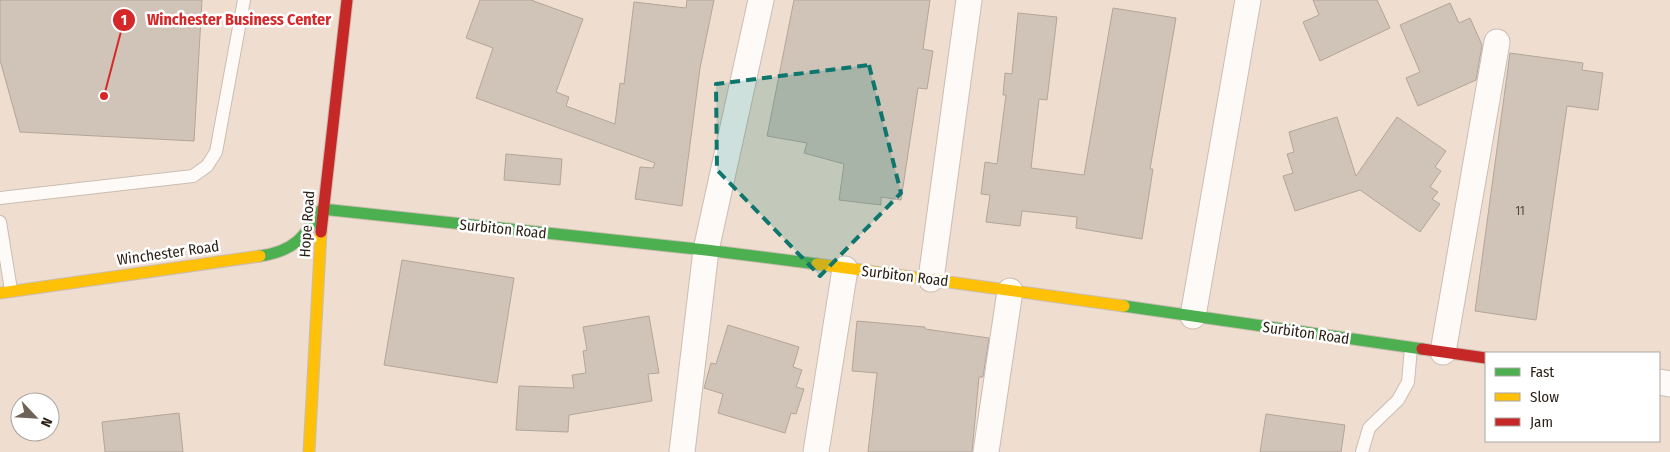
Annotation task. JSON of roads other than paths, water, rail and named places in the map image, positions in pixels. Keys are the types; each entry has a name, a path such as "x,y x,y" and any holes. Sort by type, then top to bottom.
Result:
{"street":[{"name":"Hope Road","path":"310,452 322,210 347,0"},
{"path":"682,452 706,250 761,0"},
{"path":"930,279 969,0"},
{"path":"1192,316 1248,0"},
{"path":"1443,352 1497,42"},
{"name":"Surbiton Road","path":"322,210 706,250 930,279 1485,358"},
{"name":"Winchester Road","path":"6,291 274,254 304,238 322,210"},
{"path":"816,452 845,269"},
{"path":"986,452 1010,291"}],"lane":[{"path":"0,198 193,176 207,166 216,152 244,0"},
{"path":"0,222 6,291"},
{"path":"1362,452 1369,428 1398,400 1408,382 1411,348"}],"place":[{"name":"Winchester Business Center","path":"104,96"}]}
